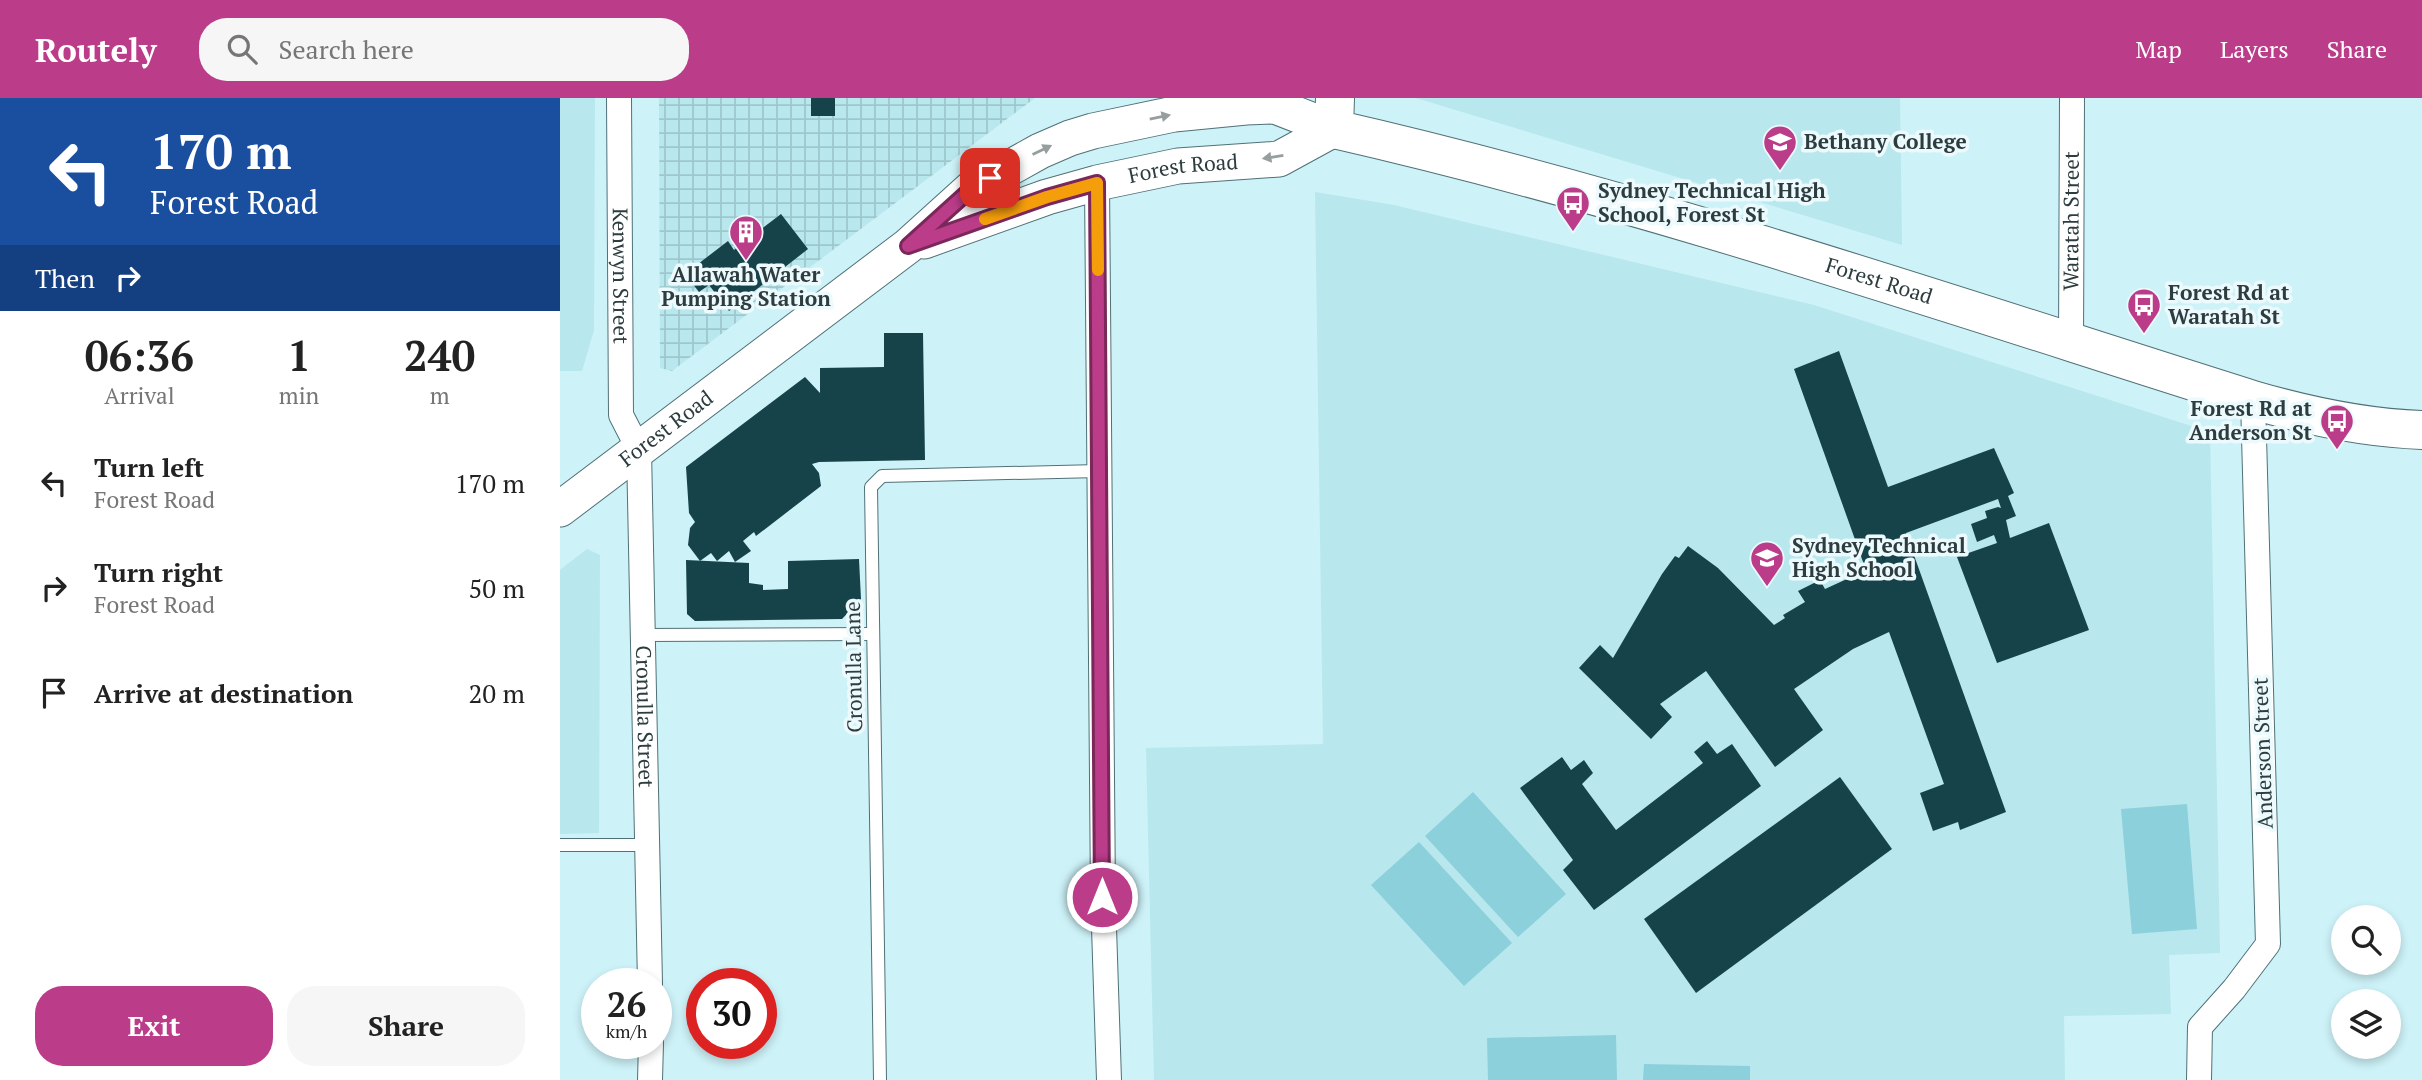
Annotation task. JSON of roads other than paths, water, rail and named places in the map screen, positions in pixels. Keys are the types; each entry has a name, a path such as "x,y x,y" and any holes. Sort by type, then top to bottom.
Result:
{"main road":[{"name":"Forest Road","path":"560,509 908,246 970,190 1040,151 1093,131 1174,114 1275,106 1334,113 1497,168 1831,265 2305,415 2354,424 2420,429"},
{"name":"Forest Road","path":"908,246 1047,197 1097,183 1178,166 1279,159 1334,113"}],"street":[{"name":"Kenwyn Street","path":"619,98 621,415 639,450"},
{"name":"Waratah Street","path":"2071,343 2072,98"},
{"path":"1097,183 1102,897 1109,1080"},
{"name":"Anderson Street","path":"2199,1080 2200,1027 2234,989 2268,944 2253,400"},
{"name":"Cronulla Street","path":"639,450 650,968"},
{"path":"650,1080 651,1059"}],"lane":[{"name":"Cronulla Lane","path":"880,1080 871,487 882,476 1099,471"},
{"path":"643,635 873,634"},
{"path":"560,845 647,845"}],"place":[{"name":"Bethany College","path":"1780,172"},
{"name":"Sydney Technical High School, Forest St","path":"1573,233"},
{"name":"Allawah Water Pumping Station","path":"746,262"},
{"name":"Forest Rd at Waratah St","path":"2144,335"},
{"name":"Forest Rd at Anderson St","path":"2337,451"},
{"name":"Sydney Technical High School","path":"1767,588"}]}
